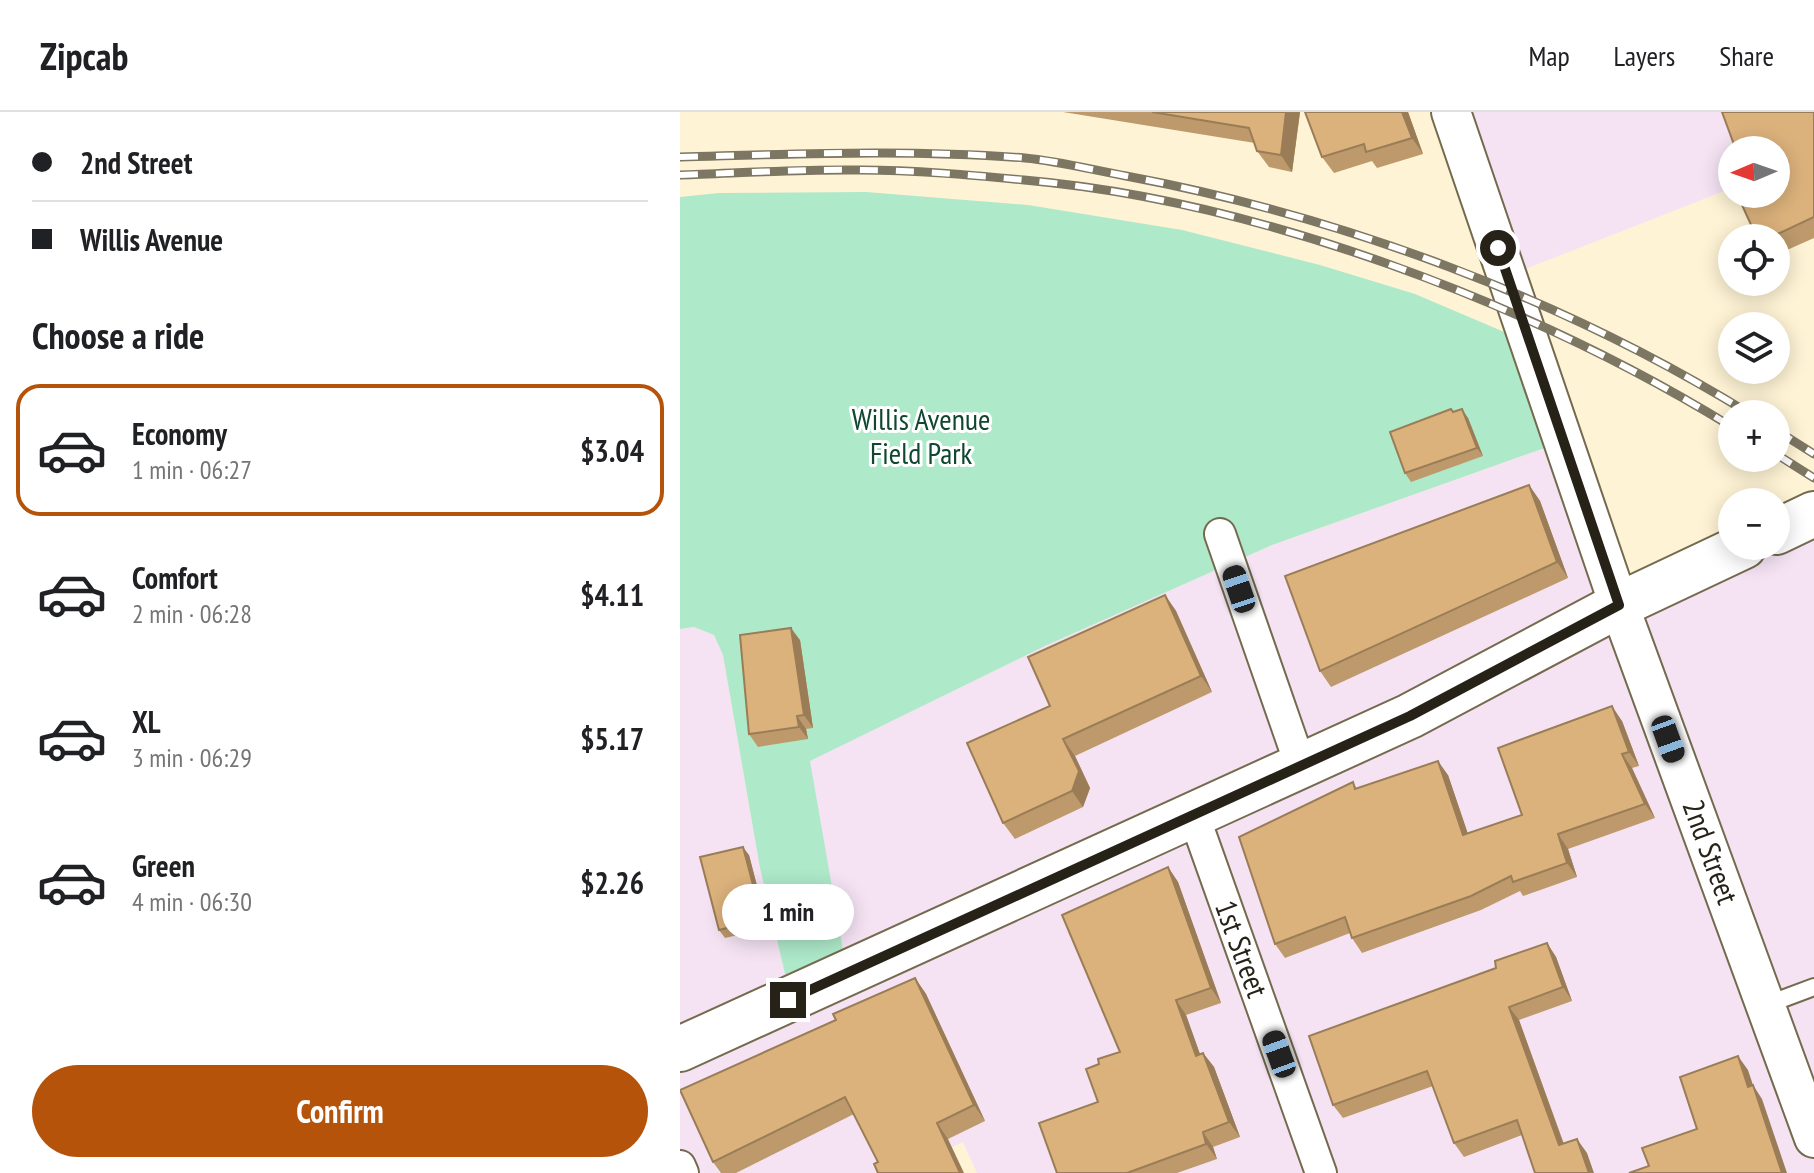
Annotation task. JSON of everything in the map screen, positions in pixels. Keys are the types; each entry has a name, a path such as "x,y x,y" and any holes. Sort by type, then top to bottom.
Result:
{"main road":[{"path":"1790,525 1814,514"},
{"path":"680,1049 1443,700 1619,605 1718,558"}],"street":[{"name":"2nd Street","path":"1451,112 1619,605 1814,1138"},
{"path":"1220,534 1301,767"},
{"name":"1st Street","path":"1194,816 1321,1173"},
{"path":"680,1166 683,1173"}],"lane":[{"path":"1766,1005 1814,987"}],"shaded area":[{"path":"1451,112 1814,112 1790,136 1718,136 1718,193 1510,275"},
{"path":"1567,440 1619,604 1728,560 1790,560 1790,535 1814,525 1814,1173 977,1173 963,1142 896,1173 680,1173 680,629 694,627 714,635 723,655 760,868 791,998 847,973 809,761 1045,646 1272,545"}],"green space":[{"name":"Willis Avenue Field Park","path":"866,192 1028,205 1182,230 1320,265 1415,294 1535,345 1567,440 1272,545 1045,646 810,761 847,973 791,999 760,868 723,655 714,635 694,627 680,629 680,197 719,193"}],"building":[{"path":"1152,112 1286,112 1281,155 1257,151 1249,128"},
{"path":"1305,112 1402,112 1412,138 1366,152 1364,144 1322,157"},
{"path":"1722,112 1814,112 1814,217 1790,228 1790,224 1751,224 1743,208 1790,208 1790,136 1731,136"},
{"path":"1451,409 1453,412 1462,409 1477,448 1405,473 1390,432"},
{"path":"1529,485 1557,562 1320,671 1285,576"},
{"path":"1165,595 1201,676 1063,739 1079,771 1072,791 1003,823 967,743 1050,706 1028,657"},
{"path":"791,628 804,715 797,716 799,727 749,734 740,635"},
{"path":"1612,706 1629,752 1622,754 1645,804 1558,834 1567,863 1513,882 1511,876 1471,896 1352,938 1345,917 1275,944 1239,837 1353,782 1355,789 1438,761 1463,835 1522,815 1498,748"},
{"path":"743,847 762,919 719,930 700,857"},
{"path":"1168,867 1211,988 1176,1000 1196,1056 1203,1053 1229,1122 1203,1132 1206,1144 1127,1173 1057,1173 1039,1123 1098,1102 1086,1069 1099,1064 1098,1059 1120,1052 1062,915"},
{"path":"1547,943 1563,987 1509,1007 1559,1145 1577,1139 1589,1173 1535,1173 1517,1120 1454,1143 1427,1071 1333,1105 1309,1036 1496,968 1495,961"},
{"path":"915,978 974,1105 937,1123 960,1173 878,1173 874,1164 878,1162 845,1097 713,1162 680,1090 836,1020 833,1014"},
{"path":"1738,1056 1748,1087 1753,1085 1782,1173 1629,1173 1649,1166 1642,1148 1697,1129 1680,1077"}],"railway":[{"path":"680,157 896,153 982,155 1050,161 1207,193 1288,214 1449,267 1604,334 1726,400"},
{"path":"680,175 838,170 942,173 1113,191 1205,210 1391,265 1482,300 1570,339 1718,419"},
{"path":"1790,439 1814,454"},
{"path":"1790,463 1814,478"}],"route":[{"path":"788,1000 1410,716 1619,605 1498,248"}]}
